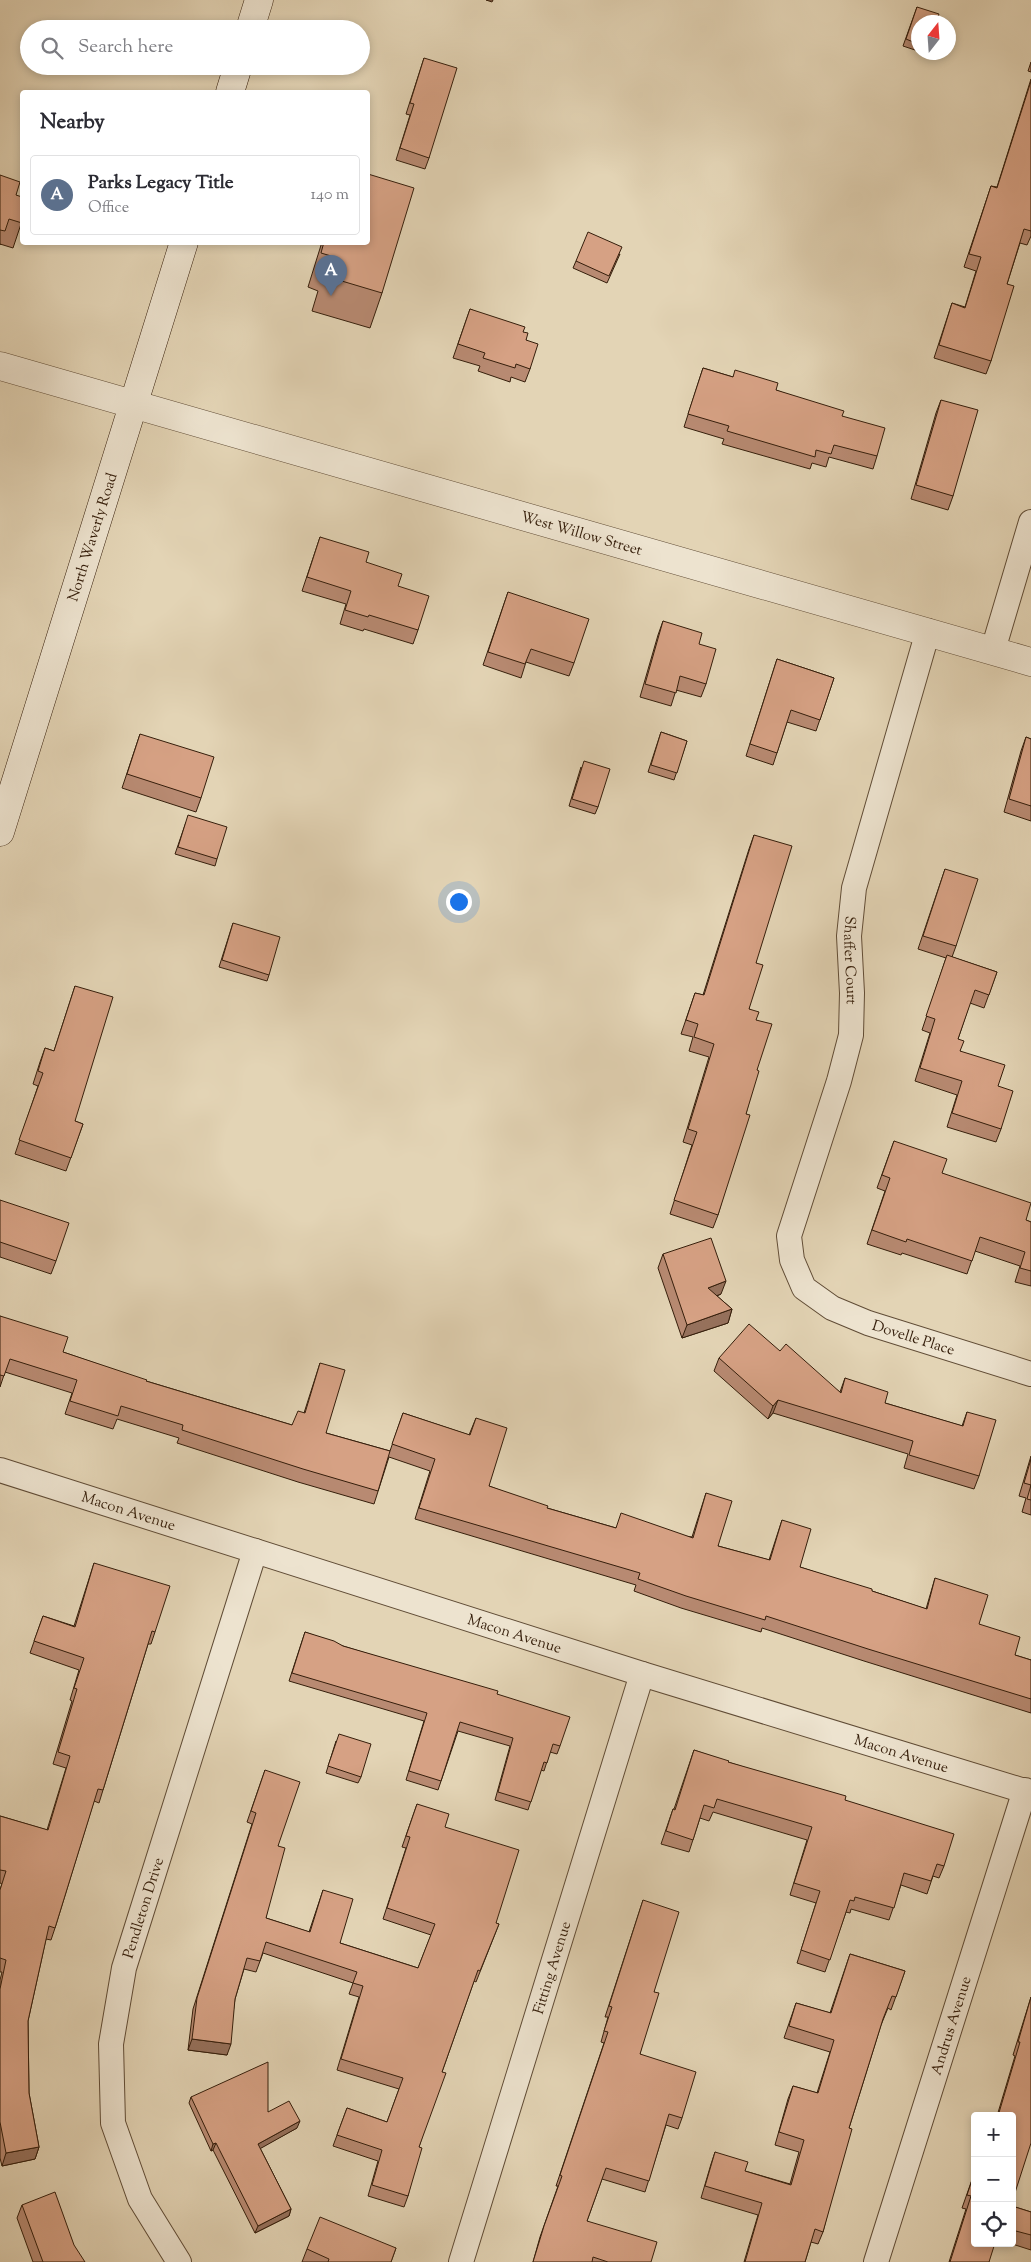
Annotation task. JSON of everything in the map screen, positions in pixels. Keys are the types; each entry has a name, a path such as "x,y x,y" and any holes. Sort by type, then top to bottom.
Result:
{"street":[{"path":"253,20 259,0"},
{"path":"231,90 235,75"},
{"name":"North Waverly Road","path":"0,832 183,245"},
{"name":"West Willow Street","path":"0,366 1031,662"},
{"path":"993,650 1031,522"},
{"name":"Shaffer Court","path":"804,1288 792,1260 789,1236 841,1076 851,1035 852,993 849,936 854,888 928,631"},
{"name":"Dovelle Place","path":"804,1288 832,1308 868,1323 1031,1374"},
{"name":"Macon Avenue","path":"0,1470 642,1674 1028,1792"},
{"name":"Pendleton Drive","path":"179,2262 140,2199 113,2123 111,2044 124,1968 254,1551"},
{"name":"Fitting Avenue","path":"461,2262 642,1674"},
{"name":"Andrus Avenue","path":"876,2262 1028,1792"}],"building":[{"path":"917,7 939,14 939,15 914,15"},
{"path":"911,24 911,41 906,39"},
{"path":"424,58 457,68 429,158 400,148 414,104 410,103"},
{"path":"1031,81 1031,231 1024,229 1007,284 1014,286 991,361 939,345 952,303 965,308 981,257 969,254 991,186 997,188"},
{"path":"0,175 20,182 16,195 20,196 20,222 9,219 5,231 0,230"},
{"path":"370,175 414,188 382,293 325,276 331,256 321,253 323,245 370,245"},
{"path":"588,232 622,247 609,276 576,261"},
{"path":"470,309 525,327 523,332 528,333 526,340 538,344 530,369 516,364 515,368 483,358 485,353 458,344"},
{"path":"703,368 733,377 735,370 778,383 776,390 844,411 842,416 885,428 877,456 834,445 831,454 816,450 815,457 727,431 729,426 688,414"},
{"path":"941,400 978,410 953,496 916,485"},
{"path":"320,537 369,552 366,562 402,574 398,586 429,596 418,630 369,615 368,617 345,610 351,591 307,577"},
{"path":"508,592 589,619 574,663 531,649 525,664 488,652"},
{"path":"663,621 702,633 699,644 716,649 706,684 680,676 676,693 645,684"},
{"path":"777,659 834,678 820,720 791,710 777,753 750,744"},
{"path":"661,732 687,741 677,773 651,765"},
{"path":"140,734 214,757 201,798 127,774"},
{"path":"1026,737 1031,739 1031,806 1009,799"},
{"path":"584,761 610,769 598,807 572,799"},
{"path":"188,815 227,827 217,859 178,847"},
{"path":"754,835 792,846 756,963 763,965 749,1009 759,1012 756,1020 772,1024 757,1070 759,1071 746,1114 750,1115 718,1215 674,1200 697,1132 688,1129 714,1044 694,1037 698,1024 686,1020 695,993 704,995"},
{"path":"945,869 978,879 956,946 923,936"},
{"path":"233,923 280,937 269,975 222,960"},
{"path":"947,955 997,972 989,995 975,990 958,1039 964,1041 960,1051 1005,1065 998,1086 1013,1091 1001,1129 952,1113 962,1081 920,1068 935,1019 926,1016"},
{"path":"75,986 113,997 75,1121 83,1124 71,1158 19,1140 43,1073 38,1071 45,1048 54,1051"},
{"path":"894,1141 947,1159 942,1173 1031,1203 1026,1220 1031,1222 1031,1271 1020,1268 1025,1252 980,1237 972,1261 907,1239 906,1242 872,1230 890,1178 882,1175"},
{"path":"0,1200 69,1223 56,1261 0,1242"},
{"path":"711,1238 726,1281 708,1288 732,1309 687,1325 663,1254"},
{"path":"0,1316 68,1337 63,1352 146,1381 292,1425 298,1411 305,1413 320,1363 345,1370 326,1433 390,1451 378,1491 182,1430 183,1425 121,1406 118,1416 70,1401 77,1380 10,1359 4,1376 0,1375"},
{"path":"749,1324 780,1351 786,1344 841,1393 845,1378 888,1392 885,1403 963,1426 967,1412 996,1420 979,1476 909,1455 913,1441 778,1400 773,1406 719,1358"},
{"path":"403,1413 470,1435 476,1418 507,1428 489,1486 548,1506 547,1508 616,1528 621,1513 693,1538 706,1493 732,1501 718,1546 770,1560 782,1520 811,1529 800,1567 872,1589 872,1591 927,1609 935,1578 988,1595 979,1624 1020,1637 1015,1655 1031,1660 1031,1699 766,1616 765,1620 686,1596 638,1579 640,1573 419,1508 435,1459 392,1444"},
{"path":"1031,1459 1031,1485 1024,1483"},
{"path":"1031,1485 1031,1500 1027,1499"},
{"path":"94,1563 170,1586 155,1632 152,1631 103,1790 98,1789 55,1928 49,1926 28,2021 29,2093 39,2147 6,2153 0,2122 0,1989 6,1960 0,1958 0,1890 6,1871 0,1870 0,1816 48,1830 70,1756 58,1752 77,1689 74,1688 84,1658 34,1641 43,1616 75,1627"},
{"path":"305,1632 334,1641 343,1646 498,1691 497,1694 570,1717 560,1746 553,1744 547,1763 544,1762 531,1802 498,1792 513,1738 460,1722 441,1781 409,1771 427,1713 292,1673"},
{"path":"339,1734 371,1744 361,1777 328,1766"},
{"path":"694,1750 728,1762 846,1796 845,1800 954,1834 944,1866 937,1864 931,1881 904,1873 894,1908 855,1897 854,1901 850,1900 830,1960 801,1950 820,1891 794,1883 812,1827 717,1799 714,1808 704,1805 693,1840 666,1831 673,1809 675,1810"},
{"path":"265,1770 300,1782 278,1846 285,1848 266,1918 310,1932 323,1890 353,1899 340,1943 418,1968 435,1924 387,1908 410,1837 406,1836 417,1804 449,1814 445,1827 519,1850 496,1923 499,1924 480,1971 478,1970 442,2072 446,2073 419,2147 422,2148 408,2196 372,2185 382,2150 337,2135 347,2108 387,2122 403,2078 341,2059 363,1986 353,1983 357,1972 266,1942 260,1961 247,1958 235,1999 231,2044 192,2039 197,1998 256,1813 251,1811"},
{"path":"643,1900 679,1912 654,1992 659,1993 640,2054 696,2072 682,2118 669,2114 649,2181 606,2168 587,2221 657,2242 651,2262 608,2262 593,2257 592,2262 533,2262 608,2032 604,2031 612,2007 609,2006"},
{"path":"850,1954 905,1971 896,1997 892,1996 883,2019 849,2128 852,2129 823,2232 815,2229 805,2262 745,2262 762,2203 705,2186 715,2152 748,2162 745,2171 791,2185 804,2140 779,2132 793,2086 818,2093 834,2040 789,2026 796,2003 831,2013"},
{"path":"1031,1997 1031,2143 1016,2190 1016,2112 999,2112 1020,2042 1018,2042"},
{"path":"268,2062 268,2112 289,2101 300,2121 258,2144 291,2209 258,2226 216,2143 213,2144 191,2097"},
{"path":"971,2183 971,2196 967,2195"},
{"path":"55,2192 74,2245 85,2262 43,2262 22,2205"},
{"path":"971,2196 971,2247 994,2247 989,2262 950,2262"},
{"path":"1016,2207 1031,2212 1031,2235 1016,2231"},
{"path":"320,2217 396,2248 391,2262 328,2262 329,2259 307,2249"}],"place":[{"name":"Parks Legacy Title","path":"331,296"}]}
